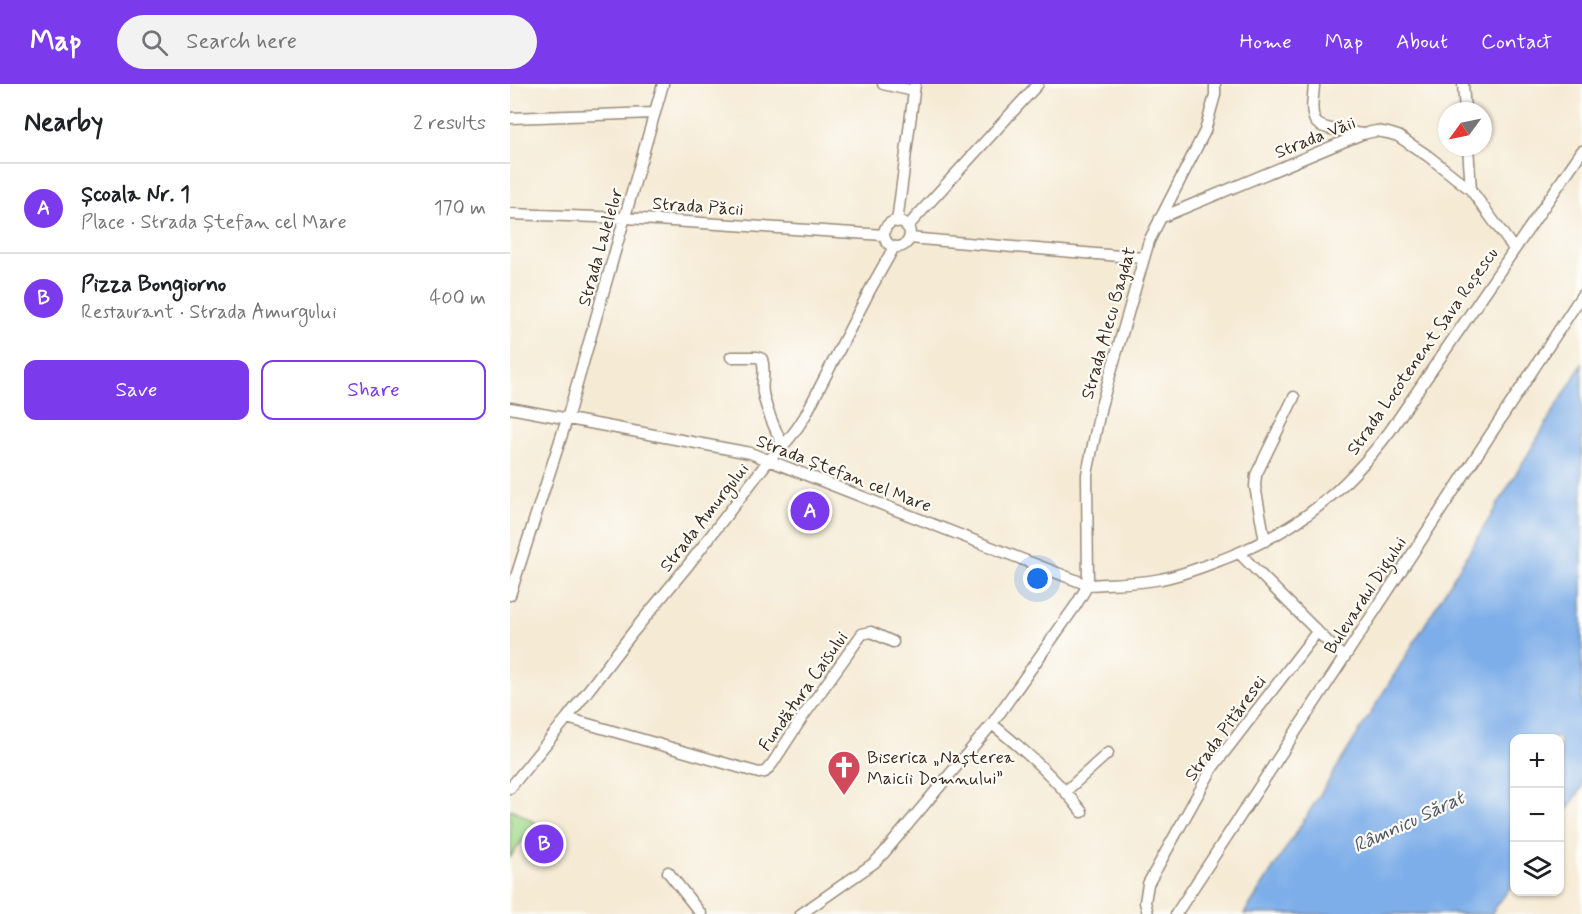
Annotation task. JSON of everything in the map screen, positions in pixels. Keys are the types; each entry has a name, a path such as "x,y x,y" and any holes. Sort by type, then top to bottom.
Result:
{"street":[{"name":"Strada Lalelelor","path":"510,595 567,419 663,84"},
{"path":"883,84 914,87 897,222"},
{"path":"1038,84 908,232 903,245 894,247 887,243 884,235 887,226 897,222 902,223 908,232 1143,258"},
{"name":"Strada Alecu Bagdat","path":"1088,585 1086,491 1088,465 1101,406 1149,241 1205,131 1215,95 1215,84"},
{"path":"1314,84 1313,115 1315,122 1324,127 1362,134"},
{"path":"1463,84 1464,102"},
{"path":"510,118 655,112"},
{"name":"Strada Văii","path":"1160,218 1362,134 1376,131 1398,136 1471,190 1514,249"},
{"name":"Strada Locotenent Sava Roșescu","path":"1088,585 1159,579 1194,570 1239,553 1286,530 1315,510 1344,485 1371,456 1397,421 1582,151"},
{"path":"1469,156 1471,190"},
{"name":"Strada Păcii","path":"510,214 626,218 884,235"},
{"name":"Strada Amurgului","path":"510,788 769,460 794,434 894,247"},
{"name":"Bulevardul Digului","path":"1176,914 1582,295"},
{"path":"730,357 762,359 764,396 783,447"},
{"path":"1265,542 1255,486 1256,475 1294,397"},
{"name":"Strada Ștefan cel Mare","path":"510,408 750,453 1088,585"},
{"path":"1239,553 1344,658"},
{"path":"801,914 874,863 992,724 1088,585"},
{"name":"Fundătura Caisului","path":"567,718 759,773 765,772 862,634 871,632 893,642"},
{"name":"Strada Pităresei","path":"1148,914 1145,902 1148,884 1206,777 1317,632"},
{"path":"992,724 1031,756 1066,791 1082,812"},
{"path":"1066,791 1108,753"},
{"path":"669,872 701,914"}],"green space":[{"path":"511,809 536,823 510,857 510,811"}],"water":[{"name":"Râmnicu Sărat","path":"1582,364 1582,788 1564,814 1564,734 1510,734 1510,888 1491,914 1244,914 1288,846"}],"place":[{"name":"Școala Nr. 1","path":"810,511"},
{"name":"Biserica „Nașterea Maicii Domnului”","path":"844,796"},
{"name":"Pizza Bongiorno","path":"544,844"}]}
